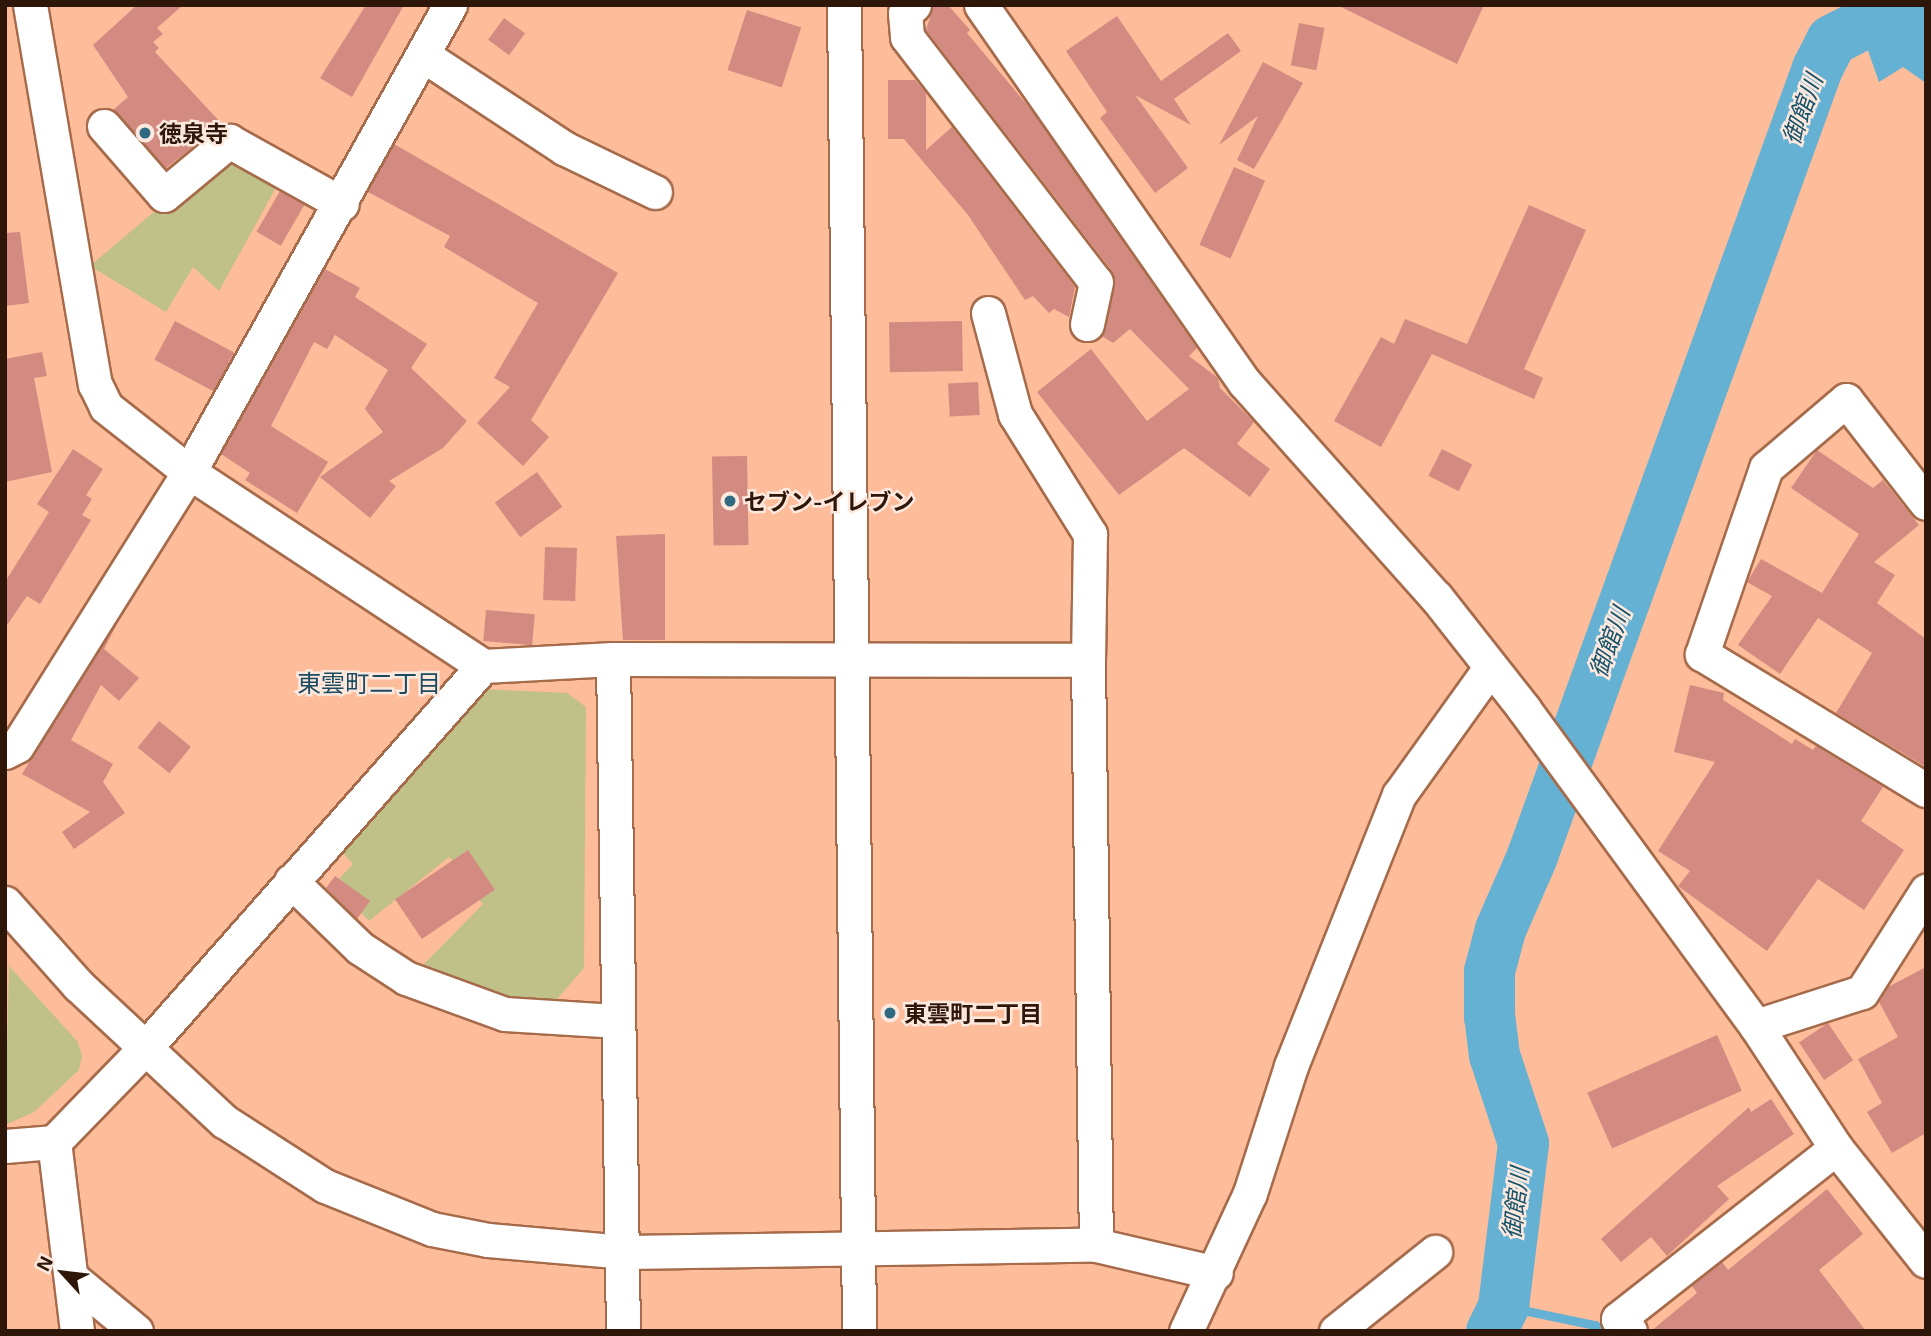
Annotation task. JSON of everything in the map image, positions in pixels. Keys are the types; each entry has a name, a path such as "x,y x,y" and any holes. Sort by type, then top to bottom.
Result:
{"street":[{"path":"30,5 95,384 106,407 124,426 189,472 483,666 613,659 854,662 1088,660"},
{"path":"5,752 17,746 189,472 342,204 450,5"},
{"path":"844,5 854,662 859,1331"},
{"path":"914,5 905,13 907,37 1096,282 1087,324"},
{"path":"981,5 1245,383 1436,597 1617,833 1756,1026 1836,1148 1926,1261"},
{"path":"423,55 564,148 655,192"},
{"path":"104,126 164,195 229,141 342,204"},
{"path":"988,313 1016,414 1090,534 1088,660 1096,1245"},
{"path":"1926,503 1846,400 1766,468 1702,654 1926,790"},
{"path":"613,659 615,1021 626,1252 623,1331"},
{"path":"5,1146 54,1142 146,1047 483,666"},
{"path":"1186,1331 1216,1273 1399,795 1490,668"},
{"path":"291,881 360,948 406,978 505,1014 615,1021"},
{"path":"1756,1026 1862,992 1926,891"},
{"path":"5,902 78,985 224,1121 325,1186 432,1228 488,1240 626,1252 1096,1245 1216,1273"},
{"path":"54,1142 78,1331"},
{"path":"1630,1331 1618,1319 1836,1148"},
{"path":"1336,1331 1435,1252"},
{"path":"72,1278 136,1331"}],"green space":[{"path":"229,148 278,184 219,291 193,267 166,312 90,266"},
{"path":"478,689 567,693 586,707 584,968 551,1006 507,999 423,965 483,904 474,894 478,888 449,857 369,921 334,884 353,864 333,842"},
{"path":"9,966 78,1042 82,1056 79,1070 34,1112 5,1125"}],"water":[{"path":"1852,5 1926,5 1926,83 1903,67 1879,82"}],"building":[{"path":"137,5 183,5 157,28 163,34 153,42 159,48 155,52 222,124 166,168 113,110 128,97 93,45"},
{"path":"366,5 404,5 352,97 320,78"},
{"path":"934,5 948,5 970,30 967,33 1033,112 1197,348 1189,356 1218,378 1220,388 1254,422 1237,444 1270,469 1250,497 1184,448 1119,495 1037,392 1091,349 1147,421 1189,389 1130,329 1113,343 1102,336 1115,286 1112,271 926,30"},
{"path":"1337,5 1484,5 1457,64"},
{"path":"747,10 801,28 782,88 728,70"},
{"path":"1117,16 1161,81 1228,33 1241,51 1174,99 1191,125 1135,95 1188,168 1155,193 1100,118 1107,112 1066,51"},
{"path":"504,18 525,33 509,55 488,40"},
{"path":"1299,23 1325,28 1316,70 1291,65"},
{"path":"1263,62 1303,83 1254,169 1237,160 1258,116 1219,145"},
{"path":"888,80 915,80 926,93 926,150 952,127 1075,287 1069,317 1054,309 1049,313 1033,296 1025,300 968,215 904,139 888,139"},
{"path":"394,144 618,273 531,420 549,437 523,466 477,423 510,387 494,378 538,303 444,247 450,236 368,192"},
{"path":"1234,167 1265,181 1230,258 1199,245"},
{"path":"280,191 304,205 281,246 256,232"},
{"path":"1529,205 1586,230 1524,369 1543,378 1534,399 1432,354 1381,447 1334,421 1381,337 1394,344 1405,319 1467,344"},
{"path":"20,232 29,303 5,306 5,233"},
{"path":"325,269 360,288 355,297 427,344 411,368 467,421 443,448 389,481 396,486 370,518 320,477 383,432 365,409 388,370 335,335 327,349 314,342 271,426 328,462 297,513 245,480 250,473 221,454"},
{"path":"175,321 234,352 214,391 154,360"},
{"path":"962,321 963,371 890,372 889,322"},
{"path":"42,352 47,376 34,378 52,472 5,482 5,359"},
{"path":"978,382 980,415 950,417 948,384"},
{"path":"73,449 103,469 86,495 92,499 82,515 91,520 40,604 27,596 5,628 5,582 49,512 37,504"},
{"path":"1442,449 1472,464 1459,491 1428,476"},
{"path":"1817,450 1873,488 1883,480 1919,525 1874,562 1895,575 1877,603 1926,639 1926,767 1836,713 1872,653 1818,618 1780,674 1738,645 1772,596 1747,582 1761,559 1822,593 1859,534 1791,488"},
{"name":"セブン-イレブン","path":"747,456 749,545 714,546 712,457"},
{"path":"537,472 562,507 520,537 495,503"},
{"path":"665,534 665,640 623,640 616,536"},
{"path":"545,547 577,548 575,601 543,600"},
{"path":"486,610 535,614 532,645 483,641"},
{"path":"120,618 104,649 139,678 119,701 101,685 71,740 113,764 103,782 125,813 74,849 62,832 90,812 22,774"},
{"path":"1690,685 1724,693 1723,700 1792,744 1795,739 1813,750 1816,746 1883,787 1861,821 1904,850 1864,910 1818,879 1767,951 1678,886 1690,871 1658,851 1715,762 1674,752"},
{"path":"159,721 191,747 169,773 138,747"},
{"path":"468,850 495,890 422,939 395,899"},
{"path":"335,876 370,901 357,919 326,888"},
{"path":"1926,967 1926,1133 1892,1153 1867,1112 1882,1103 1858,1059 1898,1037 1879,1002 1888,987"},
{"path":"1828,1023 1853,1060 1824,1080 1799,1043"},
{"path":"1717,1035 1742,1091 1612,1148 1587,1093"},
{"path":"1771,1099 1794,1134 1717,1186 1729,1199 1667,1256 1651,1237 1621,1262 1601,1239 1749,1107 1751,1112"},
{"path":"1827,1189 1863,1234 1819,1270 1866,1331 1651,1331 1697,1293 1692,1286 1722,1262 1728,1270"}],"waterway":[{"name":"御館川","path":"1491,1331 1503,1306 1523,1143 1494,1055 1489,1017 1489,971 1500,929 1531,858 1817,68 1831,40 1899,5"},
{"path":"1503,1306 1595,1325 1601,1331"}],"place":[{"name":"徳泉寺","path":"145,133"},
{"name":"セブン-イレブン","path":"730,501"},
{"name":"東雲町二丁目","path":"890,1013"}],"district":[{"name":"東雲町二丁目","path":"369,683"}]}
